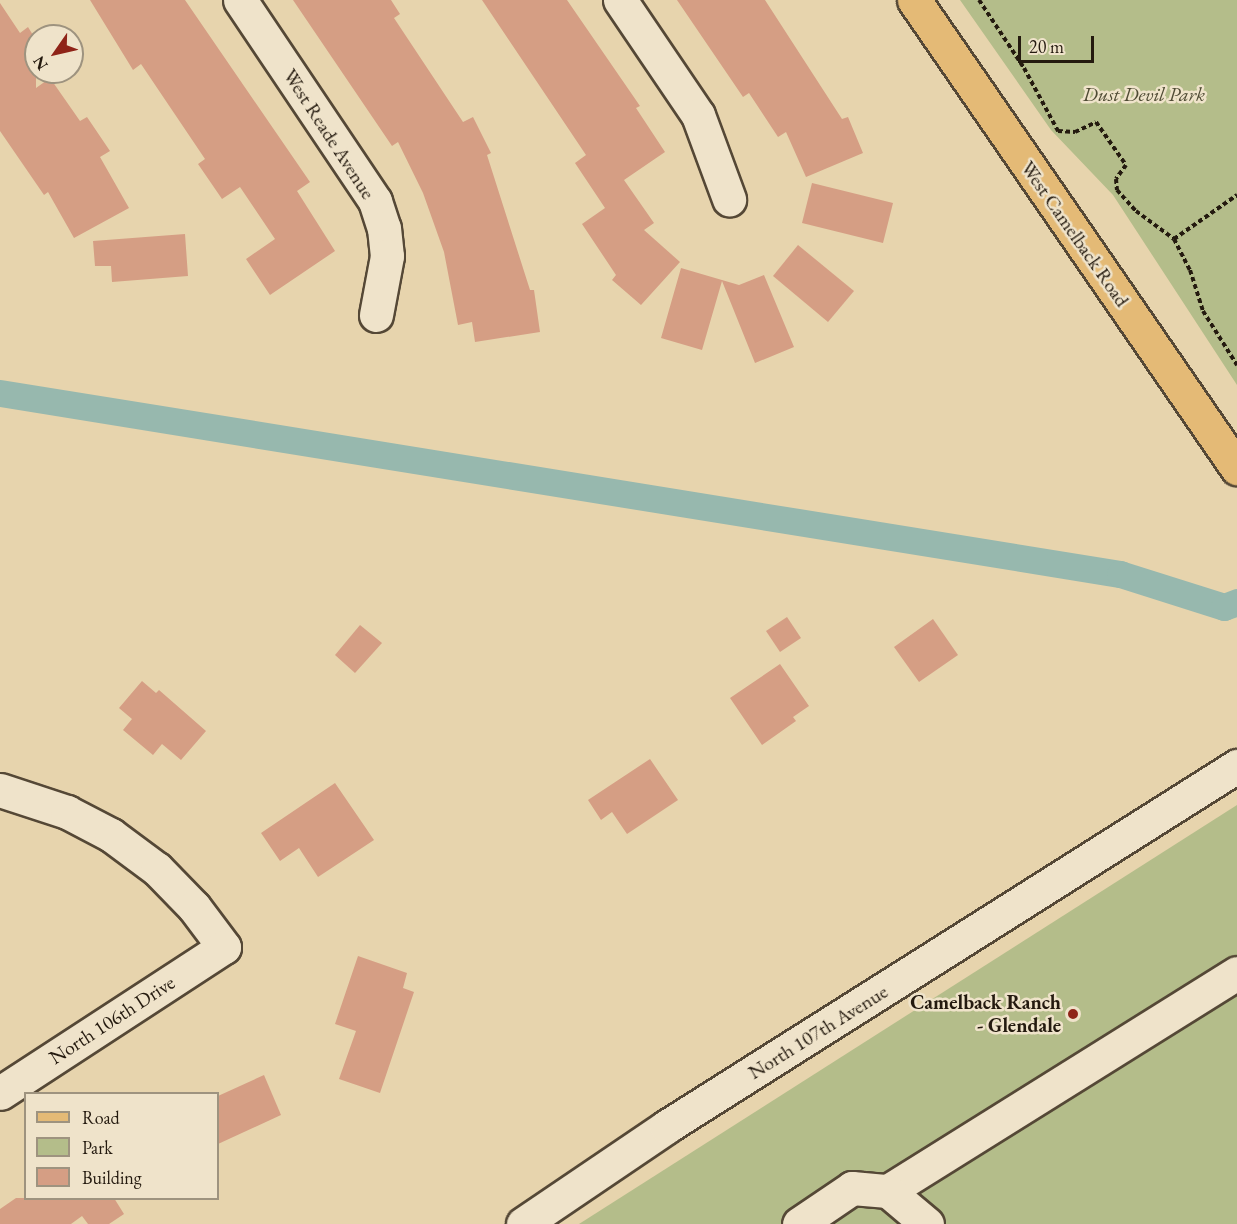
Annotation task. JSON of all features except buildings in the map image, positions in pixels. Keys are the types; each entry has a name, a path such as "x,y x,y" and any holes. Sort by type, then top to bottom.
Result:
{"main road":[{"name":"West Camelback Road","path":"914,0 1237,468"}],"street":[{"name":"West Reade Avenue","path":"240,0 375,201 384,228 387,256 376,315"},
{"path":"620,0 698,115 729,199"},
{"name":"North 107th Avenue","path":"523,1224 666,1127 1237,766"},
{"name":"North 106th Drive","path":"0,790 67,812 111,835 158,869 194,907 224,947 0,1093"},
{"path":"888,1191 1237,973"},
{"path":"798,1224 852,1188 888,1191 927,1224"}],"path":[{"path":"979,0 1024,68 1058,131 1075,132 1096,122 1126,165 1116,179 1123,200 1174,239 1190,270 1203,311 1237,365"},
{"path":"1174,239 1237,195"}],"green space":[{"name":"Dust Devil Park","path":"960,0 1237,0 1237,385 1113,195 1051,130"},
{"name":"Camelback Ranch - Glendale","path":"1237,805 1237,1224 579,1224"}],"waterway":[{"path":"0,393 1120,574 1224,607 1237,602"}],"place":[{"name":"Camelback Ranch - Glendale","path":"1073,1014"}]}
